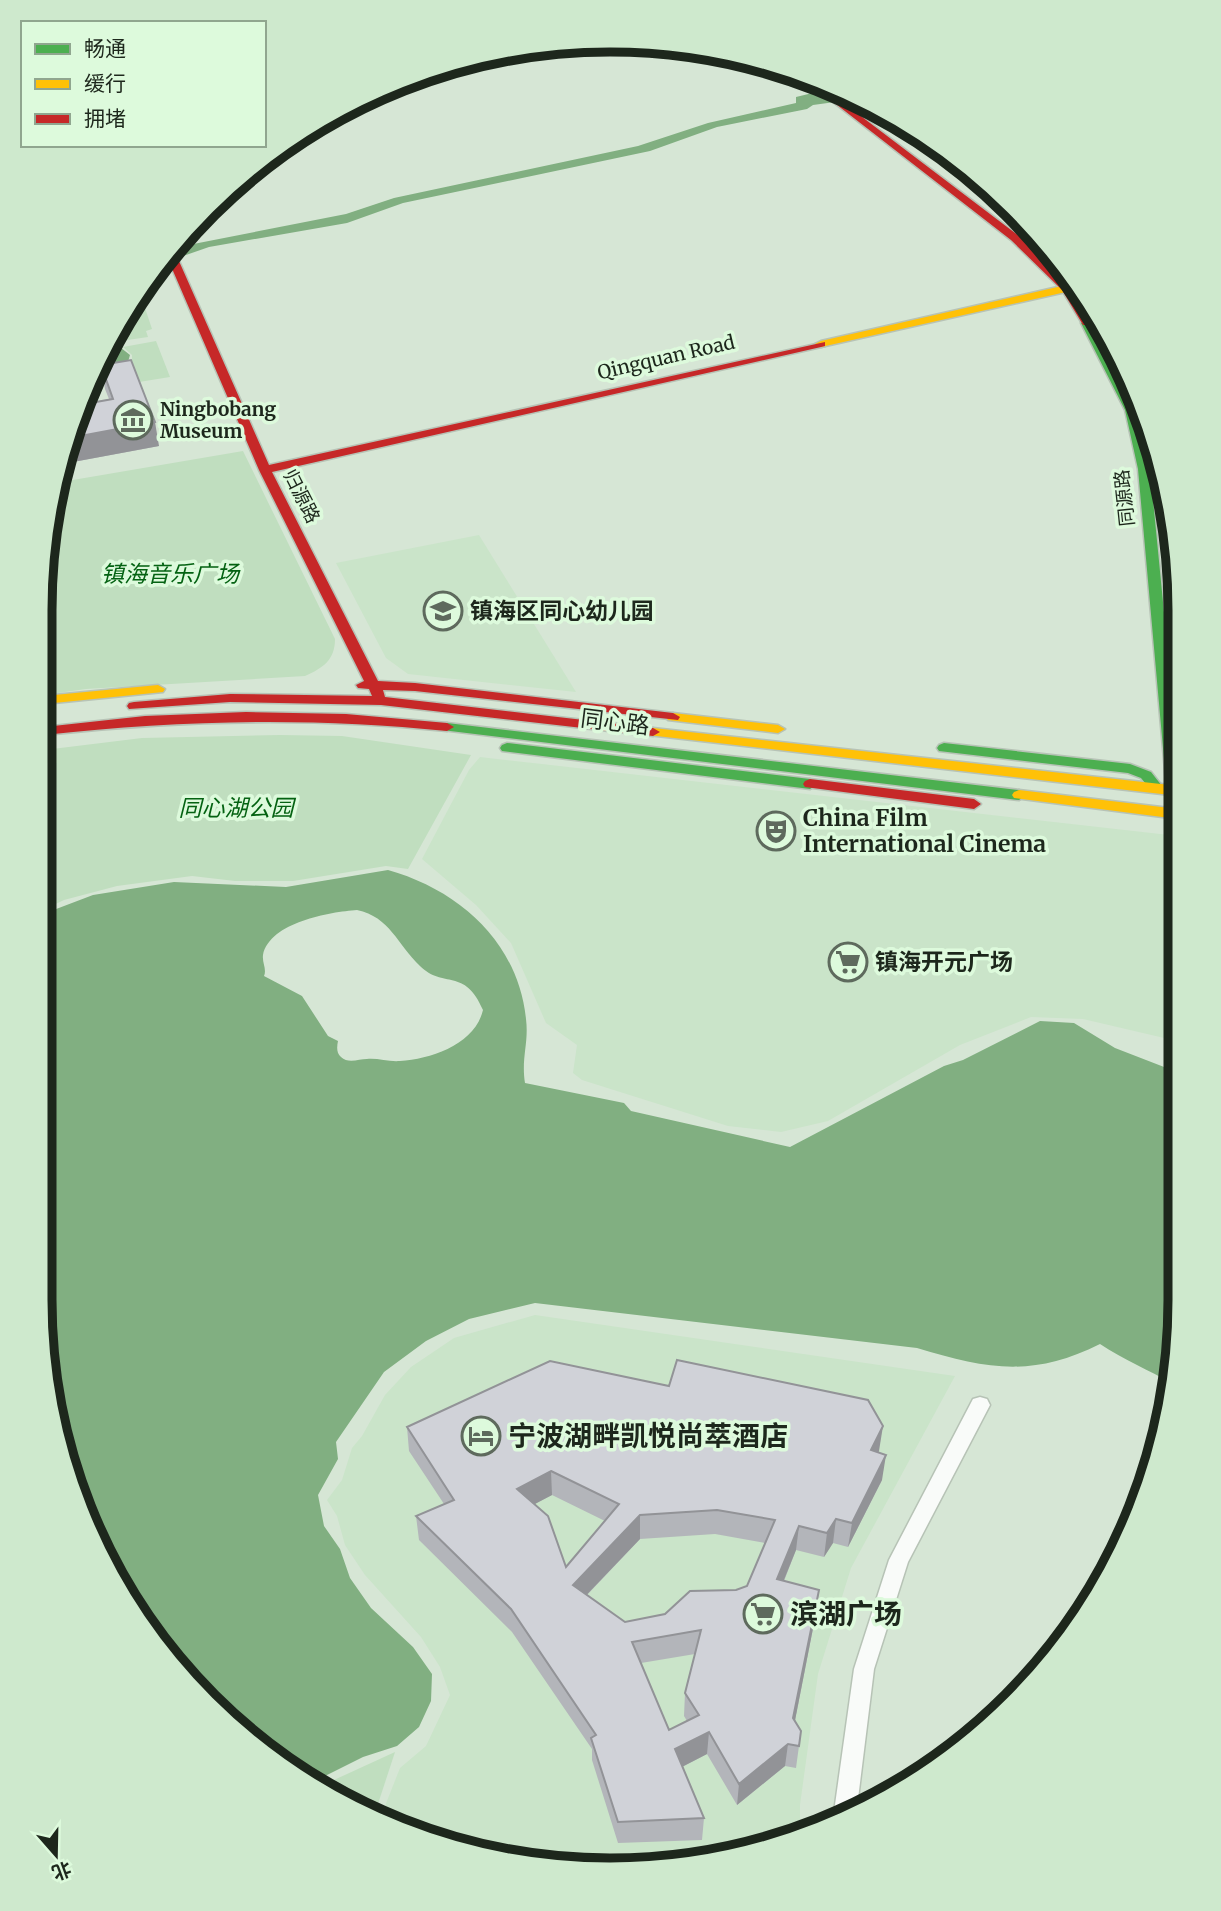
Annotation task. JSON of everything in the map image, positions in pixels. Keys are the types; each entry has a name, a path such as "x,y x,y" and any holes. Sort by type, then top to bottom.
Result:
{"street":[{"name":"同源路","path":"833,99 1015,238 1053,272"},
{"path":"876,120 1010,221"},
{"name":"归源路","path":"175,263 265,470 381,701 380,719"},
{"name":"Qingquan Road","path":"265,470 1065,288"},
{"name":"同源路","path":"1093,331 1131,410"},
{"name":"同源路","path":"1131,410 1145,482 1168,711"},
{"path":"52,699 182,687 294,683 373,685 800,731"},
{"name":"同心路","path":"52,715 230,698 381,701 1168,790"},
{"name":"同心路","path":"52,730 198,716 380,719 1168,813"},
{"path":"52,743 212,729 349,731 1119,821 1144,821 1168,814"},
{"path":"924,745 1130,769 1146,775 1156,789"},
{"path":"846,1806 864,1669 899,1560 980,1405"}],"shaded area":[{"path":"816,92 838,102 717,127 650,151 403,203 347,223 209,247 179,257 190,245 346,214 394,198 638,146 708,123 796,103 796,97"},
{"path":"119,346 130,355 127,365 103,379"},
{"name":"镇海区同心幼儿园","path":"479,535 576,692 408,674 386,658 336,563"},
{"name":"镇海开元广场","path":"480,757 1168,835 1168,1039 1083,1019 1031,1017 960,1045 828,1121 781,1132 728,1126 582,1080 573,1073 577,1045 546,1023 511,943 476,905 422,859 469,770"},
{"path":"388,870 414,879 461,906 481,923 498,943 511,966 521,991 526,1019 525,1083 624,1103 631,1111 790,1147 944,1066 963,1060 1040,1021 1074,1023 1115,1048 1168,1069 1168,1300 1163,1379 1100,1344 1053,1362 1009,1367 966,1361 917,1348 535,1303 469,1319 426,1341 384,1372 336,1442 338,1459 318,1495 324,1526 340,1549 350,1578 371,1608 413,1647 432,1674 431,1701 419,1727 397,1746 363,1757 321,1778 271,1743 216,1695 168,1640 147,1611 110,1547 82,1480 63,1409 57,1373 52,1300 52,911 93,895 174,882 286,887","holes":["357,910 378,919 420,966 437,977 461,983 476,997 483,1010 478,1022 462,1041 438,1053 412,1060 347,1060 338,1054 338,1041 328,1036 302,996 264,976 263,955 268,944 277,934 289,927 317,916"]},
{"path":"535,1315 955,1376 851,1568 818,1674 800,1805 800,1825 719,1848 683,1854 574,1857 502,1848 431,1829 383,1810 400,1768 426,1746 450,1695 440,1667 421,1637 365,1575 345,1545 337,1516 327,1500 342,1480 352,1448 362,1436 385,1395 411,1367 454,1338"}],"green space":[{"path":"144,305 152,329 146,331 148,337 122,341"},
{"path":"156,341 170,377 108,387 132,360 132,355 123,347"},
{"name":"镇海音乐广场","path":"243,451 335,639 330,658 317,670 305,676 86,689 52,694 54,574 57,538 68,481"},
{"name":"同心湖公园","path":"342,736 471,755 408,869 386,866 293,881 235,881 192,876 117,886 52,906 52,749 142,738"},
{"path":"395,1752 377,1807 329,1782"}],"building":[{"path":"131,360 155,422 81,436 93,403 113,399 105,376 110,363"},
{"name":"滨湖广场","path":"677,1360 868,1400 883,1426 871,1450 886,1455 852,1523 836,1519 827,1533 799,1526 777,1579 819,1590 793,1718 801,1731 799,1746 788,1744 739,1784 709,1732 675,1749 704,1818 618,1822 591,1738 596,1735 511,1609 416,1516 454,1500 407,1427 550,1361 669,1386","holes":["551,1471 619,1504 566,1567 548,1516 517,1489","717,1510 775,1520 747,1586 736,1590 690,1591 665,1614 625,1622 573,1585 640,1515","701,1630 685,1693 699,1715 669,1730 632,1642"]}],"traffic: fast":[{"path":"1087,323 1131,410"},
{"path":"1131,410 1144,469 1168,728"},
{"path":"447,727 1019,795"},
{"path":"507,748 810,784"},
{"path":"944,748 1130,769 1146,775 1155,786"}],"traffic: slow":[{"path":"821,344 1066,289"},
{"path":"52,699 158,689"},
{"path":"673,717 778,729"},
{"path":"653,732 1168,790"},
{"path":"1019,795 1168,813"}],"traffic: jam":[{"path":"833,99 1015,238 1064,286"},
{"path":"175,263 265,470 379,696"},
{"path":"1069,294 1087,323"},
{"path":"265,470 821,344"},
{"path":"363,685 415,687 673,717"},
{"path":"134,706 230,698 381,701 653,732"},
{"path":"52,730 145,721 246,716 346,718 447,727"},
{"path":"810,784 974,804"}],"place":[{"name":"Ningbobang Museum","path":"133,420"},
{"name":"镇海区同心幼儿园","path":"443,611"},
{"name":"China Film International Cinema","path":"776,831"},
{"name":"镇海开元广场","path":"848,962"},
{"name":"宁波湖畔凯悦尚萃酒店","path":"481,1436"},
{"name":"滨湖广场","path":"763,1614"}]}
